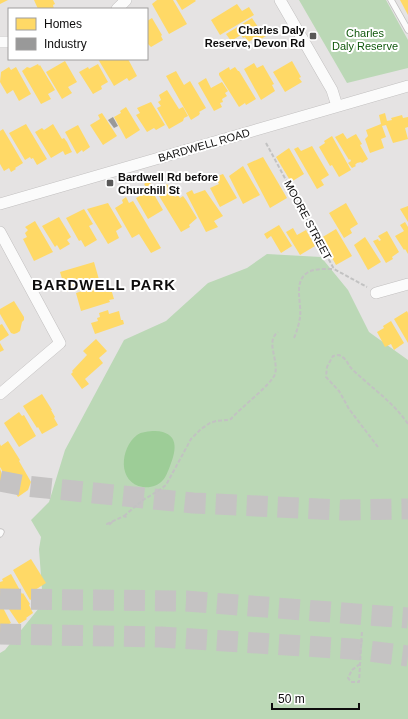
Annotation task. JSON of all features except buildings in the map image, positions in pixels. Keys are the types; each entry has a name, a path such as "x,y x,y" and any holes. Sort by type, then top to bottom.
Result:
{"street":[{"path":"118,8 126,0"},
{"path":"280,0 332,90 337,106"},
{"name":"BARDWELL ROAD","path":"0,204 408,86"},
{"path":"0,232 60,343 0,394"},
{"path":"376,292 408,284"}],"lane":[{"path":"392,0 408,30"}],"path":[{"name":"MOORE STREET","path":"266,143 334,269 376,292"},
{"path":"294,338 300,317 299,290 302,278 308,272 314,270 334,269"},
{"path":"112,522 124,516 143,500 158,492 166,485 191,439 201,429 216,421 231,419 273,377 276,371 276,360 272,347 272,340 273,336 278,332"},
{"path":"378,447 349,409 339,391 326,377 330,359 339,355 347,360 354,371 398,409 408,424"},
{"path":"124,516 128,518"},
{"path":"360,664 349,675 348,678 351,682 359,682 362,631"}],"green space":[{"name":"Charles Daly Reserve","path":"299,0 386,0 408,40 408,68 347,83"},
{"path":"267,254 321,257 348,290 369,332 408,360 408,719 0,719 0,653 5,650 43,603 39,549 41,537 31,520 49,502 65,450 124,340 166,321 208,283 247,268"}],"shaded area":[{"path":"155,431 168,434 172,438 175,448 174,454 168,472 163,480 154,486 143,487 135,484 129,479 125,472 125,456 131,441 137,435"}],"tunnel":[{"path":"0,481 26,486 193,503 342,510 408,509"},
{"path":"0,599 186,601 408,618"},
{"path":"0,634 161,637 352,649 408,656"}],"place":[{"name":"Charles Daly Reserve, Devon Rd","path":"313,36"},
{"name":"Bardwell Rd before Churchill St","path":"110,183"}],"district":[{"name":"BARDWELL PARK","path":"104,284"}]}
